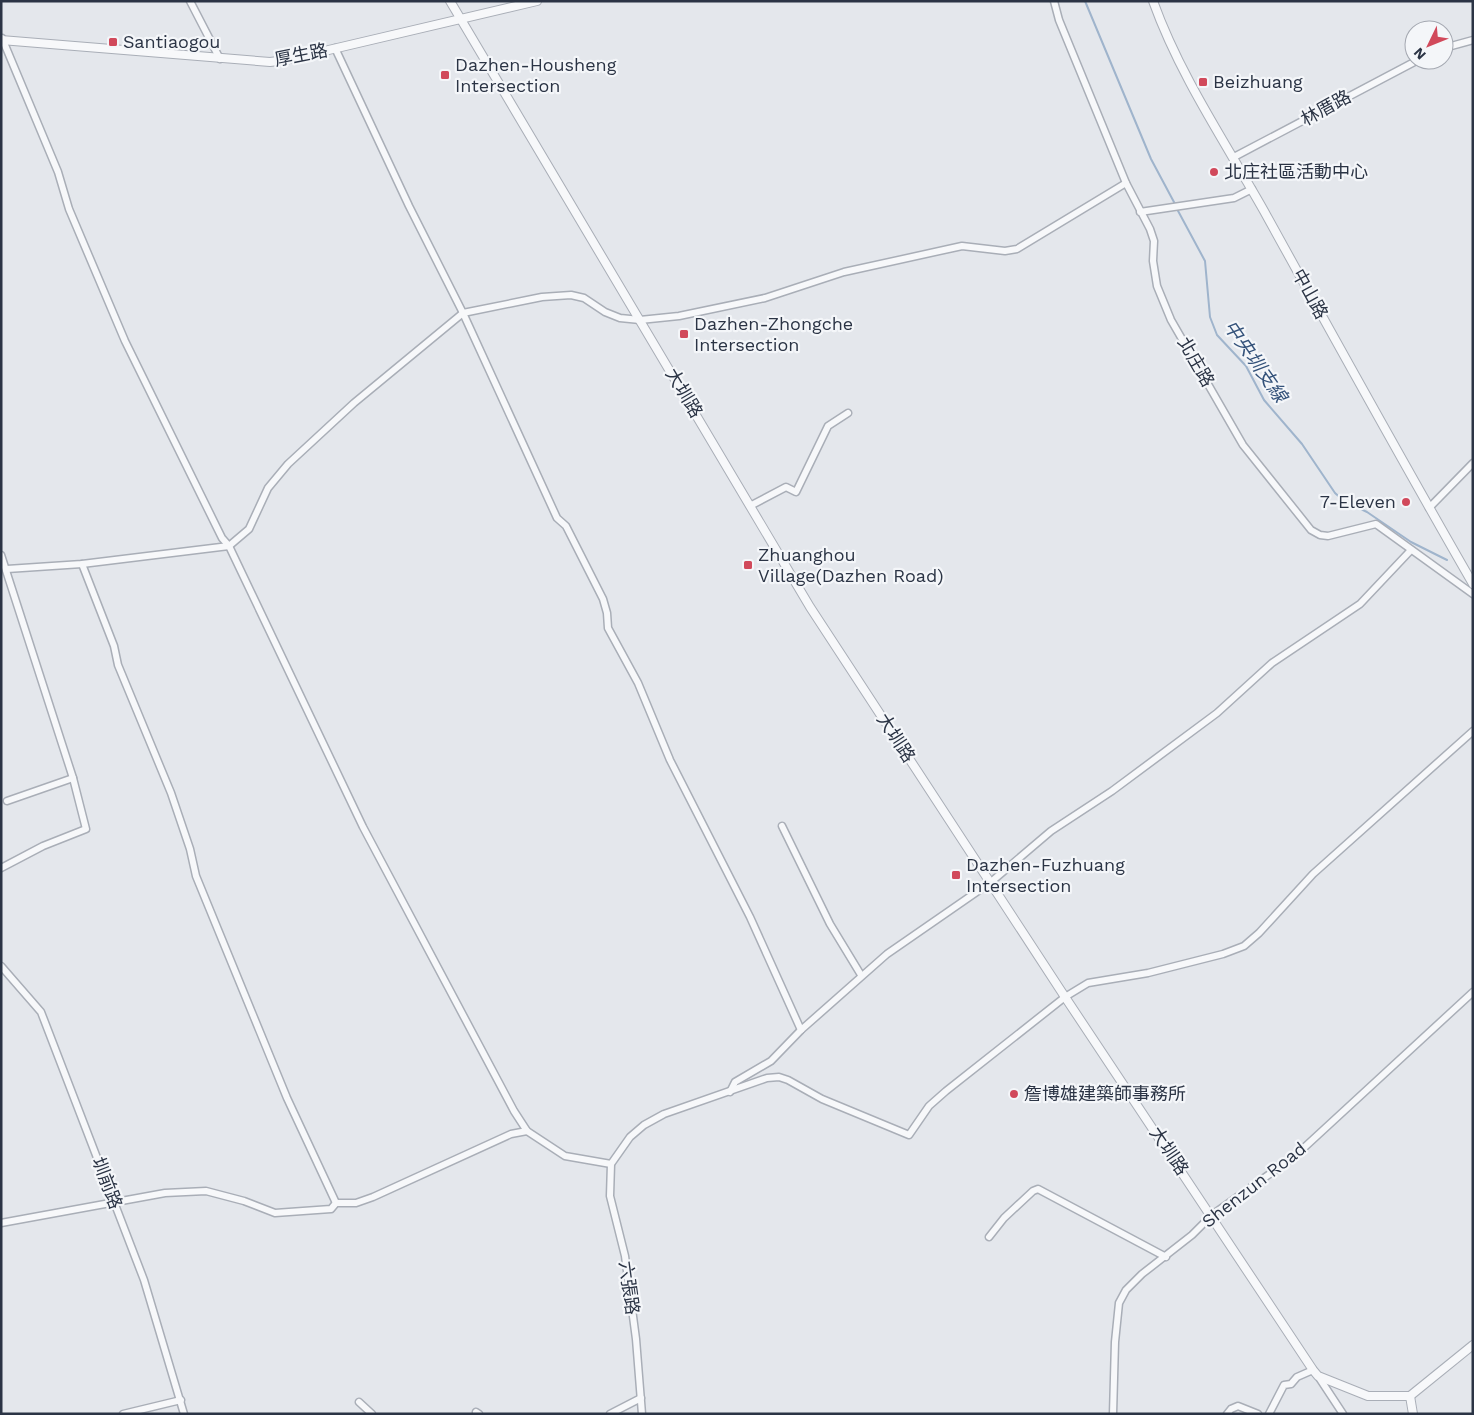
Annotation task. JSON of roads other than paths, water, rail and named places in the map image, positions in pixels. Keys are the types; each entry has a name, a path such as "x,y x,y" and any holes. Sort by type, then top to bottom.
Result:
{"street":[{"path":"190,1 220,59"},
{"name":"大圳路","path":"450,1 810,607 1065,997 1212,1215 1315,1373"},
{"name":"厚生路","path":"2,39 270,62 286,60 537,1"},
{"name":"北庄路","path":"1054,1 1059,20 1126,183 1150,229 1154,241 1157,286 1171,320 1243,446 1311,530 1320,535 1328,536 1376,524 1473,594"},
{"name":"中山路","path":"1153,1 1167,39 1179,64 1234,157 1473,584"},
{"path":"2,39 58,172 69,209 125,341 222,538 229,546 363,827 526,1131 565,1156 611,1164 630,1136 644,1125 664,1114 767,1078 779,1077 822,1099 909,1135 928,1106 1065,997 1088,983 1148,972 1224,954 1244,946 1259,933 1313,874 1473,731"},
{"path":"1454,45 1473,40"},
{"path":"335,48 409,206 463,312 557,518 566,526 603,599 607,612 608,628 638,683 673,767 750,916 801,1030"},
{"name":"林厝路","path":"1234,157 1404,67"},
{"path":"7,569 82,564 220,549 229,546 249,529 272,482 288,464 354,403 463,312 542,297 571,295 584,298 615,316 640,320 679,316 765,298 844,272 962,246 1005,250 1017,249 1126,183"},
{"path":"1140,212 1234,198 1252,189"},
{"path":"750,506 786,487 796,492 828,426 848,413"},
{"path":"1429,508 1473,463"},
{"path":"730,1092 735,1082 771,1061 801,1030 862,975 922,928 990,882 1050,831 1112,791 1217,713 1272,663 1360,604 1410,550"},
{"path":"1,555 7,569 6,575 36,669 73,778 86,828 43,846 1,868"},
{"path":"82,564 114,646 118,665 171,793 190,849 196,876 287,1098 336,1203"},
{"path":"7,801 73,778"},
{"path":"782,826 830,924 862,975"},
{"name":"圳前路","path":"1,966 41,1012 144,1280 184,1414"},
{"name":"Shenzun Road","path":"1114,1414 1114,1350 1118,1303 1122,1294 1212,1215 1295,1156 1473,992"},
{"path":"336,1203 356,1203 364,1200 511,1134 526,1131"},
{"name":"六張路","path":"611,1164 610,1196 625,1256 636,1339 642,1414"},
{"path":"989,1237 1004,1218 1033,1191 1038,1189 1166,1257"},
{"path":"2,1222 166,1193 206,1191 244,1201 275,1213 331,1209 336,1203"},
{"path":"1270,1414 1284,1385 1291,1384 1297,1377 1315,1373 1368,1396 1410,1396 1473,1345"},
{"path":"1315,1373 1343,1414"},
{"path":"1410,1396 1413,1414"},
{"path":"610,1414 641,1398"},
{"path":"123,1414 181,1400"},
{"path":"360,1402 372,1414"},
{"path":"1227,1414 1231,1409 1238,1406 1258,1414"}],"waterway":[{"name":"中央圳支線","path":"1085,1 1151,159 1175,204"},
{"name":"中央圳支線","path":"1177,209 1205,261 1210,317 1217,335 1246,366 1264,400 1302,444 1335,493 1344,501 1367,512 1411,542 1447,560"}],"place":[{"name":"Santiaogou","path":"113,42"},
{"name":"Dazhen-Housheng Intersection","path":"445,75"},
{"name":"Beizhuang","path":"1203,82"},
{"name":"北庄社區活動中心","path":"1214,172"},
{"name":"Dazhen-Zhongche Intersection","path":"684,334"},
{"name":"7-Eleven","path":"1406,502"},
{"name":"Zhuanghou Village(Dazhen Road)","path":"748,565"},
{"name":"Dazhen-Fuzhuang Intersection","path":"956,875"},
{"name":"詹博雄建築師事務所","path":"1014,1094"}]}
